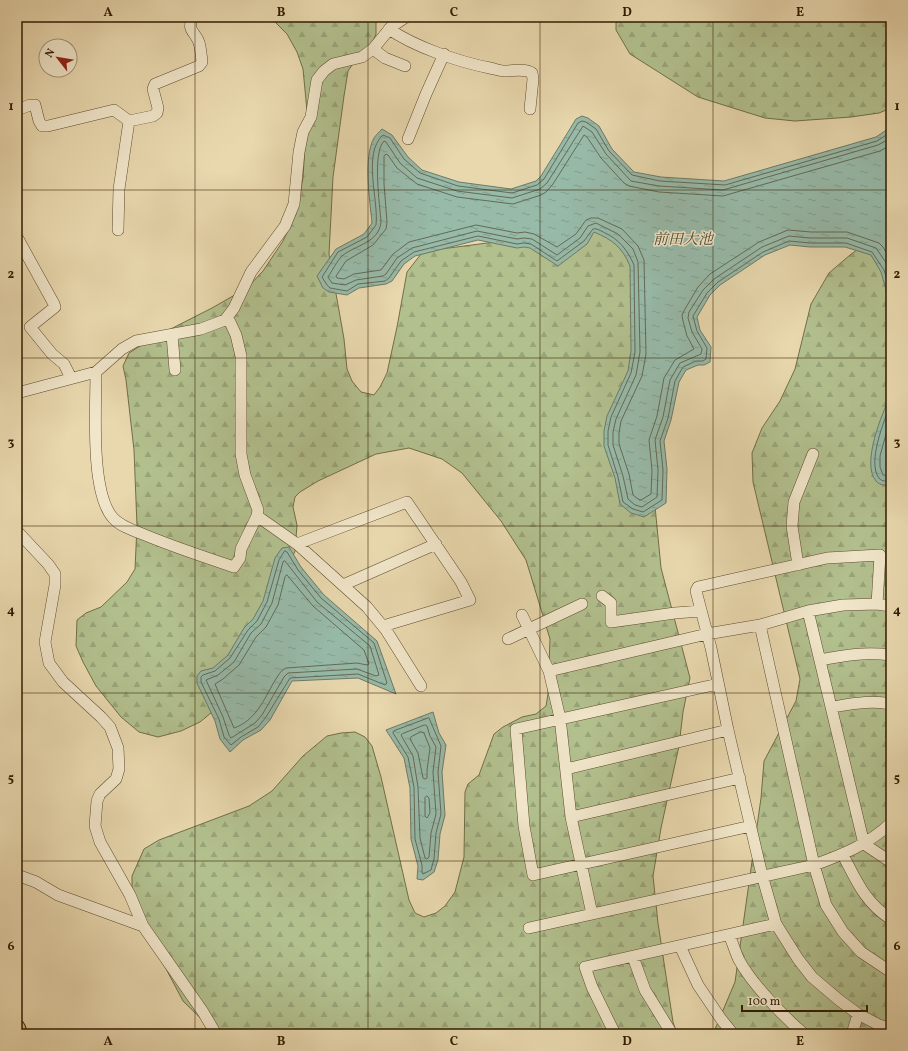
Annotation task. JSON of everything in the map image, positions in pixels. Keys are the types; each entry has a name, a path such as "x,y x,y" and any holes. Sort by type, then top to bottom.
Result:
{"highway":[{"path":"17,1028 19,1034"}],"street":[{"path":"17,110 30,105 35,105 39,121 42,126 48,126 114,110 128,121 153,116 157,113 158,108 154,89 155,84 199,66 202,62 198,40 191,30 190,24 193,17"},
{"path":"17,393 96,372 122,349 136,341 202,329 224,320 234,308 251,272 285,226 294,204 298,152 303,132 310,117 317,80 324,71 333,64 362,57 373,49 390,29 406,17"},
{"path":"390,29 400,36 444,54 487,67 504,71 528,70 532,73 533,79 530,109"},
{"path":"373,49 385,58 405,66"},
{"path":"408,139 444,54"},
{"path":"118,230 119,189 128,121"},
{"path":"17,237 55,307 30,327 52,354 64,364 70,378"},
{"path":"96,372 96,450 100,488 104,503 114,518 126,527 157,540 190,553 234,567 240,558 241,549 257,516 258,510 245,475 241,454 241,356 236,335 230,322 224,320"},
{"path":"172,335 174,370"},
{"path":"798,565 792,526 794,502 813,454"},
{"path":"297,544 407,502 462,582 470,600 383,626"},
{"path":"257,516 297,544 343,584 366,607 383,626 421,686"},
{"path":"17,531 48,564 55,574 55,584 45,642 49,663 63,682 110,727 118,748 119,769 116,779 100,794 97,801 95,826 100,842 130,894 144,926 203,1012 216,1034"},
{"path":"343,584 436,544"},
{"path":"877,604 880,555 827,558 698,587 696,591 762,876 776,924 798,959 812,977 858,1014 879,1025 891,1029"},
{"path":"602,596 611,603 611,622 675,612 701,611"},
{"path":"508,639 582,604"},
{"path":"549,672 707,634 760,625 808,611 843,605 877,604 891,606"},
{"path":"808,611 864,844 891,862"},
{"path":"522,614 549,672 560,718 571,817 592,914"},
{"path":"760,625 814,865 826,905 843,932 861,952 891,972"},
{"path":"820,660 870,653 891,656"},
{"path":"718,684 516,728 524,826 533,875 751,826"},
{"path":"832,707 862,702 882,702 891,704"},
{"path":"566,769 728,730"},
{"path":"571,817 740,778"},
{"path":"529,928 814,865 843,855 864,844 891,823"},
{"path":"843,855 860,888 869,901 891,919"},
{"path":"17,875 36,882 58,895 144,926"},
{"path":"615,1034 592,987 585,967 776,924"},
{"path":"729,935 739,960 754,982 791,1023 804,1034"},
{"path":"680,946 698,985 733,1034"},
{"path":"632,957 645,990 672,1034"},
{"path":"852,1034 858,1014"}],"green space":[{"path":"270,17 376,17 376,34 370,48 359,55 348,71 333,177 329,254 344,339 347,369 352,381 361,392 374,395 387,373 407,272 421,254 441,249 580,231 605,232 629,238 661,568 690,678 683,712 679,746 661,828 653,876 658,923 673,1022 677,1034 217,1034 183,1001 164,965 132,891 132,876 144,849 159,840 249,806 272,791 303,756 327,736 355,732 365,737 372,746 381,777 409,900 415,913 424,917 436,913 445,906 455,892 464,857 465,792 468,784 479,775 494,734 503,727 522,717 536,714 546,706 548,694 550,639 526,560 501,521 462,473 442,459 409,448 376,454 318,481 300,492 295,497 293,507 297,525 295,551 276,597 217,708 200,722 181,731 158,737 139,732 121,717 96,686 76,646 77,620 86,613 101,607 127,582 135,569 137,526 134,450 123,366 129,353 151,339 212,308 247,288 263,271 283,241 296,214 303,178 307,111 303,69 297,52 287,34"},
{"path":"620,17 891,17 891,108 879,113 851,117 795,121 765,118 698,97 630,54 616,30 616,23"},
{"path":"879,234 891,234 891,1034 713,1034 735,982 761,798 764,761 796,701 800,679 753,482 752,453 762,428 780,401 795,369 811,304 829,273 850,255"}],"water":[{"name":"前田大池","path":"582,116 588,118 599,126 612,149 634,172 661,177 724,181 876,137 891,127 891,307 881,272 871,255 845,247 810,247 790,245 765,255 720,285 710,295 697,317 700,330 711,347 710,362 686,370 679,382 671,420 664,441 667,469 666,503 644,517 631,513 620,504 615,478 604,446 604,431 607,416 628,371 631,351 630,266 624,254 612,241 594,232 587,244 558,266 530,248 517,248 478,240 415,256 404,264 392,281 386,284 359,288 347,295 329,292 323,288 317,276 336,249 364,234 372,223 368,180 369,156 374,138 382,129 392,135 408,157 422,170 459,182 511,189 536,181 541,176 576,119"},
{"path":"891,395 891,485 885,485 879,484 876,481 872,473 871,463 874,438"},
{"path":"289,547 301,567 324,595 377,641 396,694 358,678 292,681 270,720 261,730 243,740 230,752 220,739 215,721 197,683 197,676 201,671 213,668 228,655 244,628 253,619 263,601 275,558 282,548"},
{"path":"433,712 439,733 446,745 442,772 445,815 440,834 438,860 434,872 423,880 417,879 418,866 411,839 410,788 404,758 386,730"}]}
